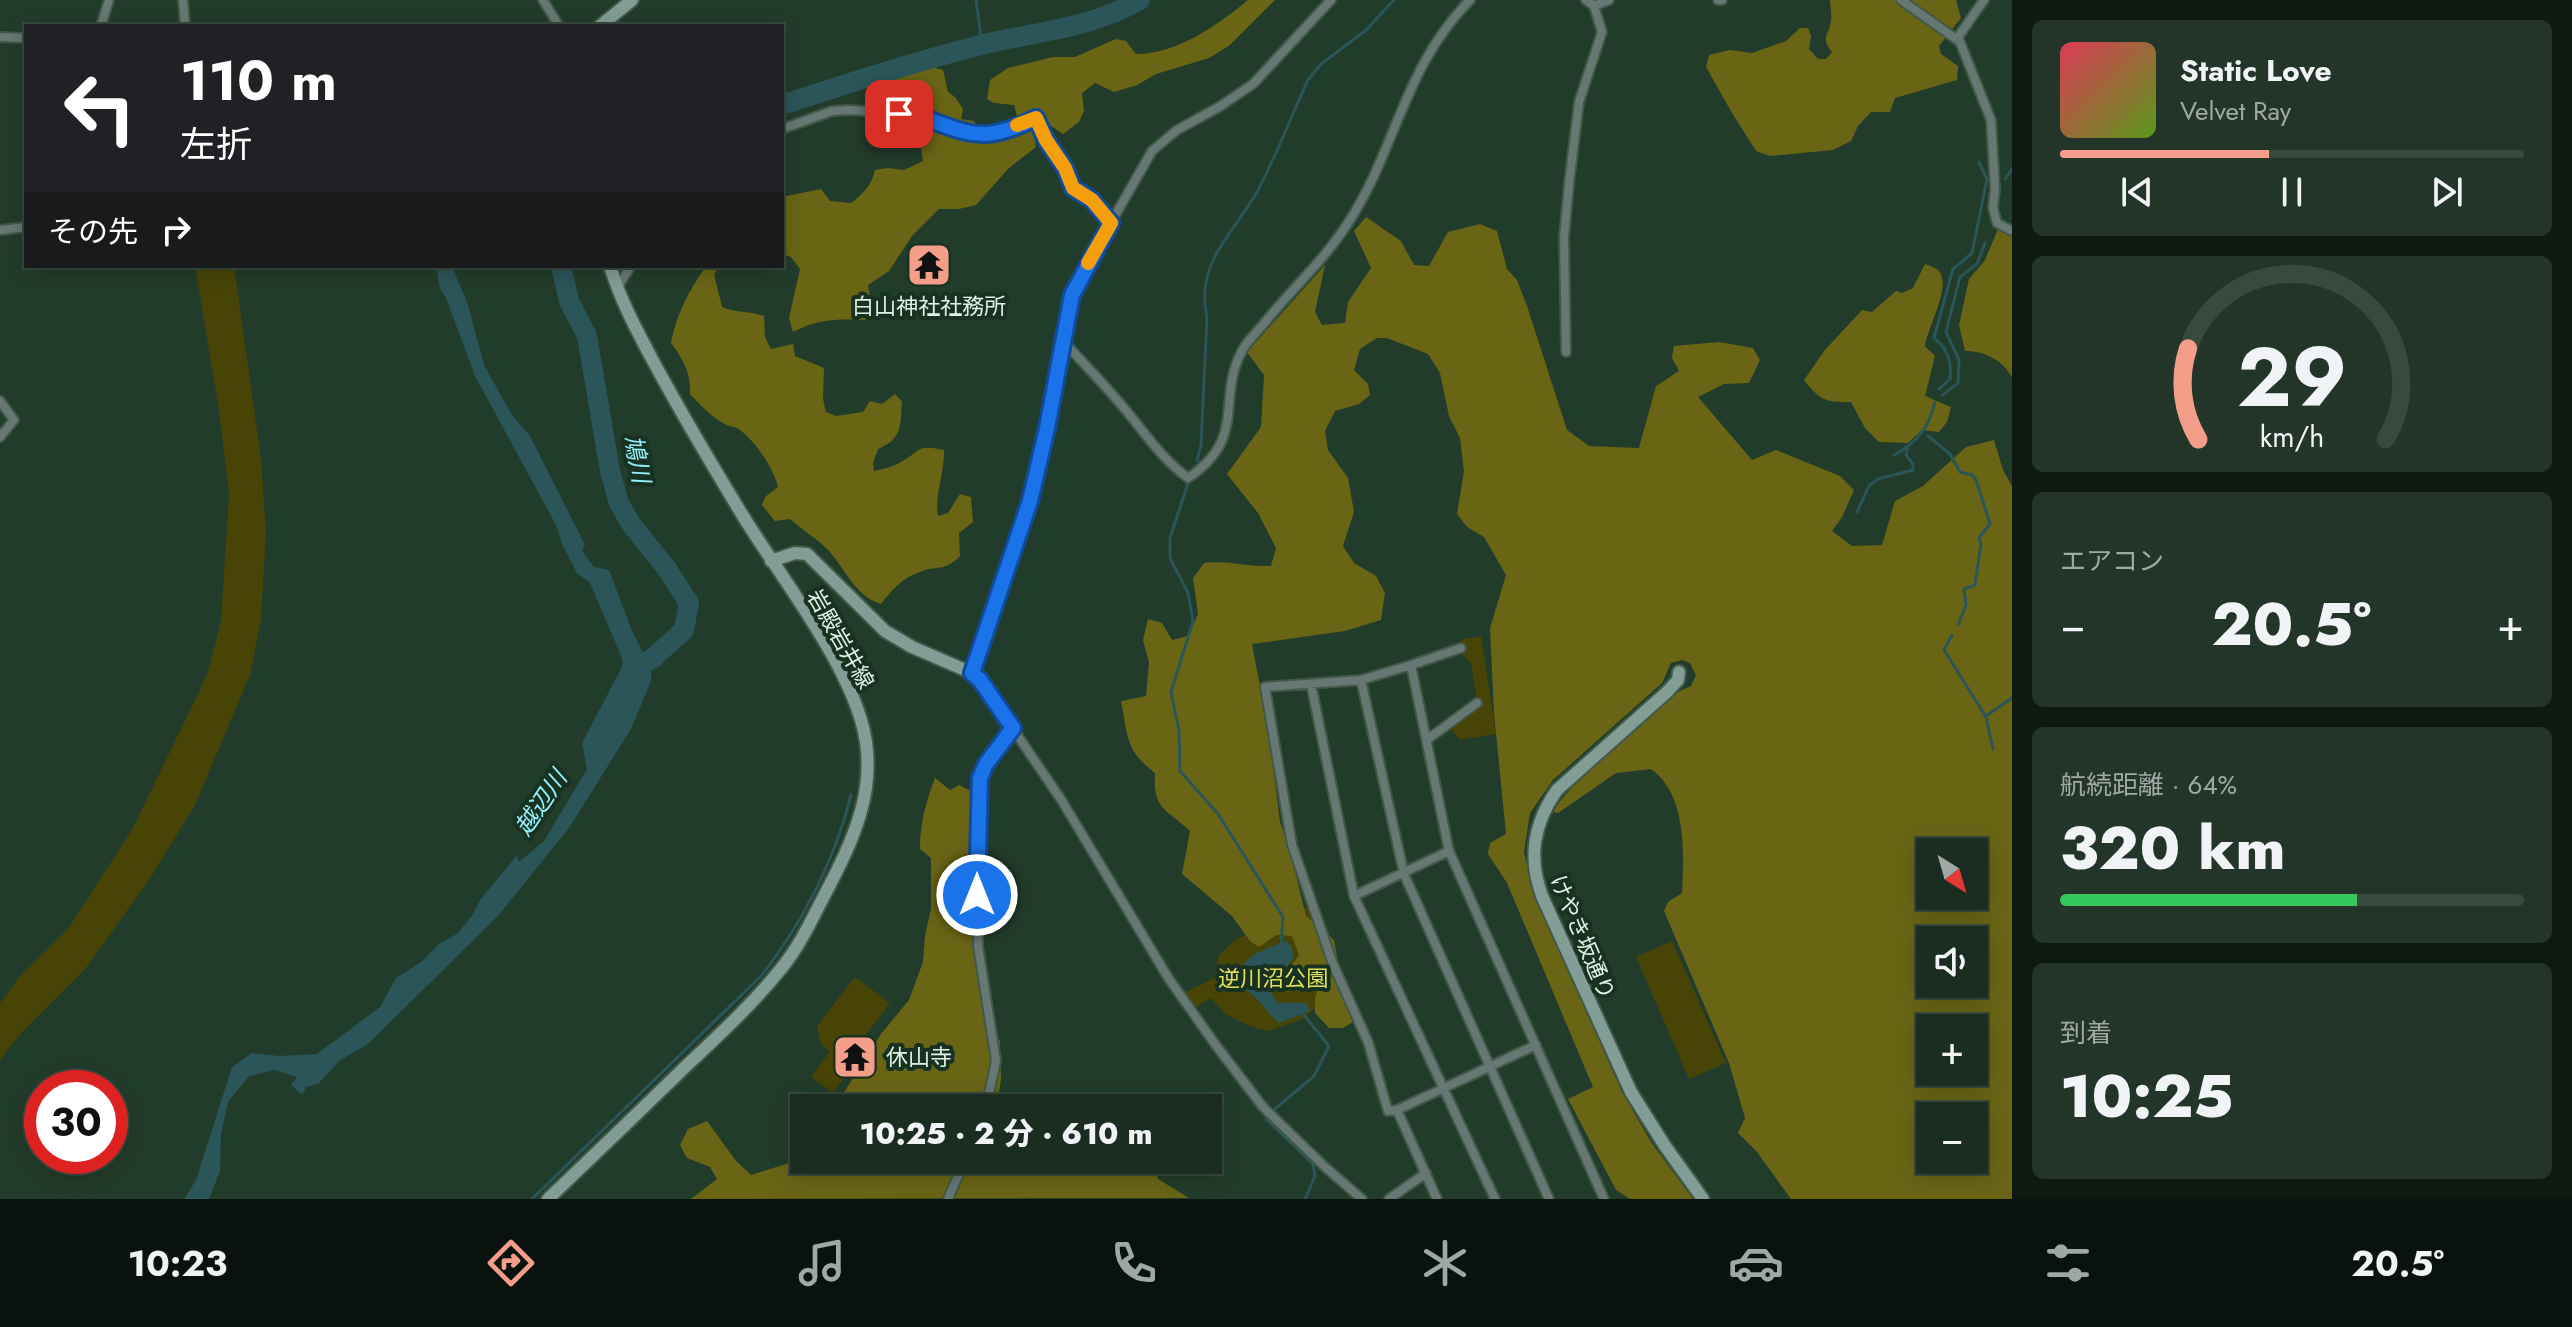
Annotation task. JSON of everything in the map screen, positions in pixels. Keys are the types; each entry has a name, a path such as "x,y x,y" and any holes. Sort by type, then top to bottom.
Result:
{"main road":[{"path":"602,24 632,0"},
{"name":"岩殿岩井線","path":"548,1199 766,987 805,933 858,827 867,788 862,721 851,693 828,648 694,436 617,288 611,268"},
{"path":"771,561 795,553 807,554 885,631 912,647 972,673"},
{"name":"けやき坂通り","path":"1679,672 1678,680 1667,692 1557,790 1544,807 1532,855 1535,876 1547,907 1631,1092 1703,1199"}],"street":[{"path":"102,24 109,0"},
{"path":"183,0 185,24"},
{"path":"543,0 558,24"},
{"path":"1331,0 1253,84 1163,140 1144,163 1077,282 1030,501 972,673 980,680 1062,801 1169,979 1215,1044 1263,1107 1362,1199"},
{"path":"1064,342 1124,408 1150,444 1176,469 1188,478 1205,467 1229,426 1234,371 1245,346 1334,244 1351,220 1414,79 1449,21 1470,0"},
{"path":"1566,352 1564,237 1579,102 1602,32 1590,3 1609,0"},
{"path":"1901,0 1959,41"},
{"path":"1984,0 1958,37 1991,120 1995,189 1993,208 1997,223 2012,231"},
{"path":"0,37 24,38"},
{"path":"784,128 832,111 850,110 913,114 955,128 987,134 1036,118 1073,188 1092,200 1111,223"},
{"path":"0,237 0,229 24,227"},
{"path":"617,288 630,268"},
{"path":"0,401 14,420 0,437"},
{"path":"1461,648 1361,680 1265,687 1292,845 1333,964 1365,1032 1388,1111 1397,1110 1536,1045"},
{"path":"1411,665 1449,851 1604,1199"},
{"path":"1361,680 1404,874 1549,1199"},
{"path":"1311,684 1354,896 1495,1199"},
{"path":"1428,739 1477,703"},
{"path":"989,1094 996,1061 978,946 980,778 986,764 1013,728"},
{"path":"1354,896 1449,851"},
{"path":"1397,1110 1437,1199"},
{"path":"1389,1199 1426,1173"},
{"path":"948,1199 959,1174"}],"green space":[{"path":"195,268 234,268 261,458 266,532 261,620 250,675 195,805 151,877 86,968 22,1032 0,1060 0,1003 21,975 68,929 133,828 207,675 221,621 229,494 220,417"},
{"path":"1481,636 1496,734 1460,740 1449,728 1478,707 1471,664 1462,654 1460,640"},
{"name":"逆川沼公園","path":"1308,907 1330,967 1316,1008 1300,1020 1269,1031 1225,1014 1211,998 1195,1008 1184,993 1214,978 1219,955 1236,939"},
{"path":"1672,941 1726,1063 1689,1079 1636,957"},
{"path":"855,977 890,1003 845,1062 852,1068 833,1093 811,1077 830,1051 821,1044 817,1026"}],"shaded area":[{"path":"1248,0 1275,0 1230,45 1209,58 1156,74 1137,85 1114,92 1095,83 1082,93 1084,111 1079,122 1063,134 1044,121 1033,129 1036,147 1009,168 976,205 939,209 912,236 889,271 868,285 872,311 865,320 828,321 793,332 789,318 800,269 791,257 784,255 784,197 821,189 830,201 851,203 866,189 875,170 904,170 923,161 917,124 910,110 878,105 876,88 881,82 906,70 926,67 943,70 948,92 963,109 961,119 974,121 986,138 1013,130 1017,116 1014,105 987,99 990,80 1008,68 1053,57 1075,57 1116,39 1126,41 1136,54 1151,53 1182,44 1224,19"},
{"path":"1830,0 1956,0 1961,18 1939,46 1941,54 1958,66 1957,80 1895,98 1890,112 1871,112 1858,126 1851,141 1833,150 1770,156 1756,151 1706,67 1709,55 1730,50 1752,53 1786,41 1800,28 1808,28 1811,36 1809,49 1818,59 1826,59 1832,52 1826,39 1831,21"},
{"path":"1366,217 1401,241 1414,265 1429,266 1448,232 1480,224 1497,231 1507,269 1517,280 1527,306 1567,430 1589,446 1639,448 1656,386 1679,371 1672,358 1674,346 1719,342 1753,348 1760,360 1749,383 1724,384 1698,397 1752,460 1776,450 1840,476 1854,490 1832,531 1852,546 1882,545 1895,501 1923,486 1966,447 1994,440 2003,470 2012,486 2012,1199 1791,1199 1757,1152 1738,1133 1745,1118 1729,1063 1664,911 1668,902 1682,893 1683,843 1677,809 1663,780 1651,769 1616,773 1558,813 1554,812 1571,789 1607,754 1673,694 1691,686 1696,675 1690,663 1682,660 1671,663 1662,683 1553,780 1530,813 1524,852 1533,891 1621,1090 1651,1142 1693,1199 1630,1199 1616,1190 1568,1099 1593,1087 1507,883 1488,854 1490,843 1506,834 1494,713 1490,628 1506,575 1484,537 1467,527 1457,514 1464,471 1460,438 1449,416 1440,373 1428,354 1387,338 1377,338 1360,349 1354,370 1368,384 1370,395 1359,404 1335,411 1325,431 1328,450 1348,478 1354,512 1343,546 1354,563 1376,576 1385,593 1381,620 1345,631 1252,644 1269,734 1280,822 1306,916 1334,940 1338,962 1347,983 1346,997 1358,1006 1361,1017 1343,1028 1329,1028 1315,1013 1319,984 1306,981 1288,992 1281,985 1299,955 1292,936 1276,935 1259,947 1250,941 1232,916 1182,874 1190,831 1159,802 1155,773 1138,757 1129,742 1121,701 1146,696 1149,662 1143,640 1148,619 1162,623 1172,640 1188,636 1198,614 1193,578 1204,563 1271,566 1276,548 1258,513 1227,474 1261,427 1264,375 1247,352 1325,265 1315,312 1322,325 1345,323 1348,302 1371,268 1354,231"},
{"path":"1998,229 2012,237 2012,377 1992,358 1965,351 1959,325 1969,279 1985,260"},
{"path":"1925,264 1938,270 1943,285 1925,346 1935,356 1925,396 1951,407 1947,422 1939,432 1922,430 1908,443 1879,442 1865,428 1851,402 1824,399 1804,380 1825,350 1862,310 1872,312 1896,291 1902,293 1913,288"},
{"path":"705,268 718,268 714,274 722,307 764,316 765,337 771,349 793,344 795,356 824,368 823,399 826,412 836,416 863,412 870,401 882,404 895,394 902,402 899,430 892,440 878,449 873,463 874,471 898,464 920,449 944,450 937,500 938,516 948,513 960,494 971,497 973,522 959,533 960,556 955,561 908,578 893,589 881,604 864,595 829,551 790,519 775,521 762,505 765,497 778,487 768,464 746,435 714,417 690,394 685,367 671,343 684,302"},
{"path":"935,778 950,790 959,785 971,791 974,803 971,923 984,1013 1000,1041 998,1094 843,1094 881,1034 909,1000 923,962 931,909 931,858 920,849 920,840"},
{"path":"707,1121 736,1161 751,1175 790,1163 790,1174 1157,1174 1158,1179 1189,1198 691,1199 717,1179 710,1167 687,1158 680,1145 688,1129"}],"water":[{"path":"436,268 453,268 468,305 484,365 512,415 530,436 585,545 582,551 594,567 609,570 632,631 651,669 651,681 631,729 569,828 498,916 368,1044 339,1061 318,1084 306,1087 302,1095 291,1085 297,1077 275,1070 249,1076 228,1102 221,1135 220,1171 209,1199 184,1199 196,1180 232,1067 252,1053 279,1056 317,1054 380,1007 396,978 458,933 517,855 519,862 544,841 587,769 582,743 623,665 590,583 577,573 556,525 475,376 440,289"},
{"path":"1286,941 1292,948 1293,959 1270,991 1278,1003 1306,1003 1310,1011 1279,1023 1246,990 1243,964 1256,953"}],"waterway":[{"path":"976,0 982,44"},
{"name":"鳩川","path":"784,104 956,52 1083,23 1140,0"},
{"path":"1197,461 1201,445 1206,281 1211,265 1257,192 1308,80 1320,65 1366,30 1394,0"},
{"path":"1939,389 1950,379 1950,367 1946,351 1934,338 1953,269 1972,253 1987,179 1979,162"},
{"path":"2005,179 2012,169"},
{"path":"1943,395 1958,383 1959,360 1946,332 1960,277 1977,264 1985,243"},
{"name":"鳩川","path":"561,268 569,301 587,336 610,471 619,503 689,603 684,630 652,659 632,667"},
{"path":"1894,455 1921,433 1935,402"},
{"path":"1928,436 1950,454 1960,472 1972,475 1976,480 1990,524 1979,538 1981,544 1975,585 1964,589 1966,605 1958,625"},
{"path":"1857,512 1869,486 1878,479 1913,470 1913,464 1906,455 1908,447"},
{"path":"1188,483 1170,538 1170,558 1188,593 1193,621 1171,692 1179,731 1180,771 1218,814 1283,917 1281,947"},
{"path":"1952,635 1944,650 1986,717 1993,749"},
{"path":"1986,716 2012,698"},
{"path":"532,1199 761,976 790,935 815,890 836,843 851,795"},
{"path":"1275,1109 1314,1076 1329,1046 1304,1015"},
{"path":"1268,1116 1266,1119 1313,1164 1315,1176 1305,1199"}],"slow traffic":[{"path":"1017,125 1036,118 1073,188 1092,200 1111,223 1088,263"}],"place":[{"name":"白山神社社務所","path":"929,265"},
{"name":"休山寺","path":"855,1057"}],"route":[{"path":"899,114 913,114 987,134 1036,118 1073,188 1092,200 1111,223 1072,295 1030,501 972,673 1013,728 986,764 980,778 977,895"}],"water label":[{"name":"越辺川","path":"541,803"}]}
